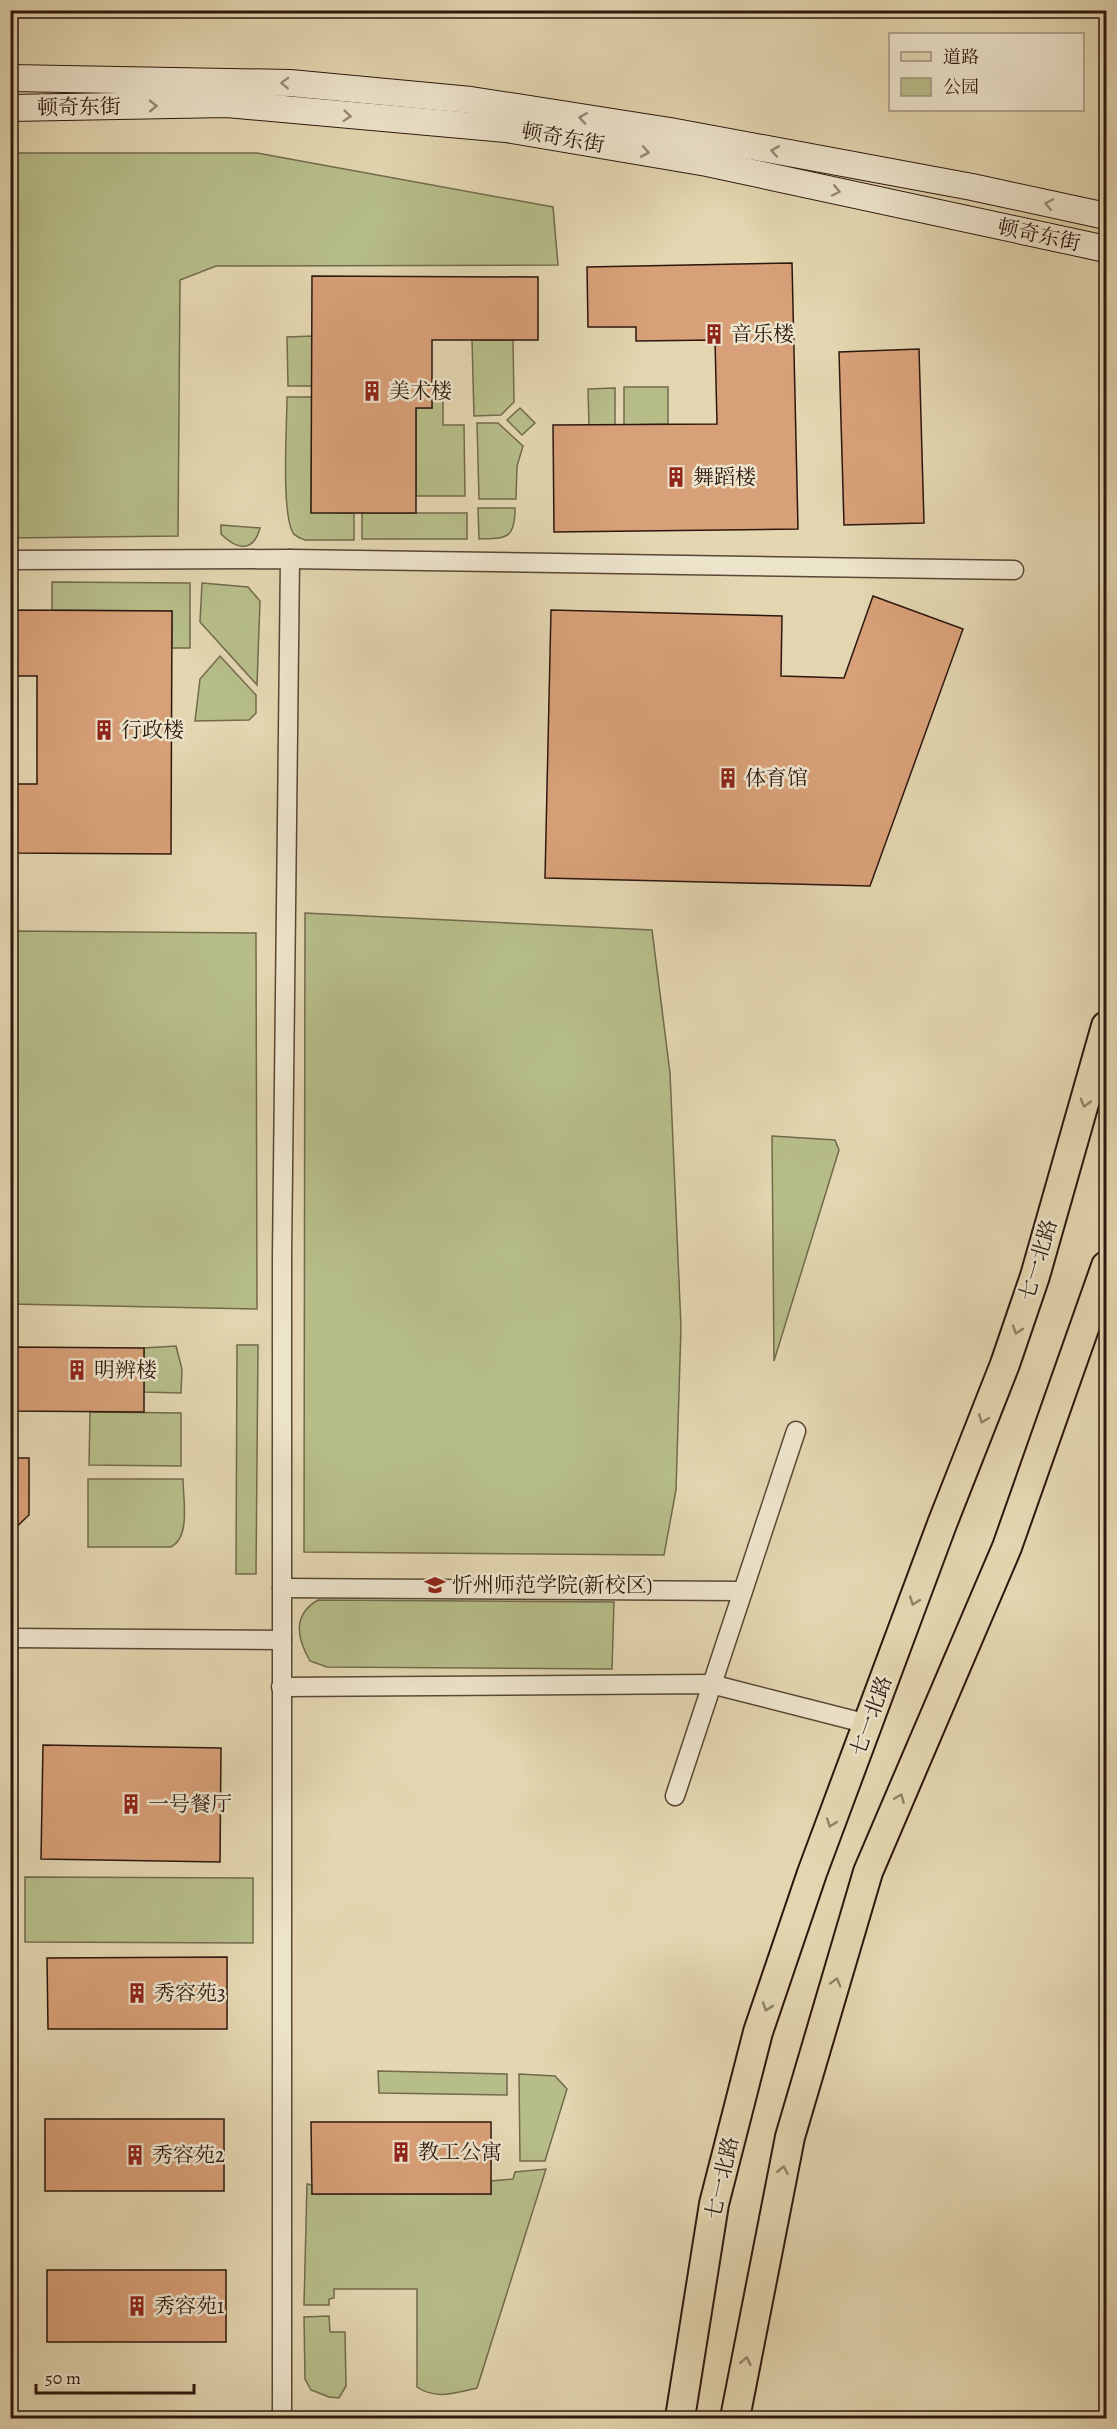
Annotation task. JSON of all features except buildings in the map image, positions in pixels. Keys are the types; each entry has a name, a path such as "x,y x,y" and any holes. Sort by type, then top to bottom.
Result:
{"main road":[{"name":"顿奇东街","path":"10,78 290,83 471,100 682,134 972,187 1107,216"},
{"name":"顿奇东街","path":"10,108 227,104 506,129 707,163 1107,249"},
{"name":"七一北路","path":"680,2418 714,2204 758,2032 812,1873 1024,1309 1107,1026"},
{"path":"735,2418 790,2137 868,1872 1007,1547 1107,1266"}],"street":[{"path":"10,560 290,560 1014,570"},
{"path":"282,2418 282,1257 290,560"},
{"path":"675,1796 796,1431"},
{"path":"282,1588 742,1591"},
{"path":"10,1638 282,1640"},
{"path":"281,1687 711,1684 868,1724"}],"green space":[{"path":"10,153 257,153 553,207 558,265 216,266 180,280 178,536 11,538"},
{"path":"312,336 312,386 288,386 287,337"},
{"path":"472,340 513,340 514,402 501,415 474,416"},
{"path":"624,387 668,387 668,424 624,425"},
{"path":"615,388 615,425 589,425 588,389"},
{"path":"287,397 312,397 311,512 354,513 354,540 305,540 293,533 289,522 286,488"},
{"path":"432,400 443,400 443,425 464,425 465,496 416,496 416,408 432,408"},
{"path":"520,408 535,423 522,435 507,420"},
{"path":"477,423 498,423 523,446 517,466 516,499 479,499"},
{"path":"478,508 515,508 511,532 502,537 479,539"},
{"path":"362,513 467,513 467,539 362,539"},
{"path":"221,525 260,528 253,542 249,545 238,546 221,534"},
{"path":"52,582 190,583 190,648 172,648 172,611 52,610"},
{"path":"202,583 248,587 260,601 257,685 200,622"},
{"path":"220,656 256,695 256,713 249,720 195,721 200,679"},
{"path":"305,913 652,930 670,1073 681,1327 676,1490 664,1555 304,1552"},
{"path":"11,931 256,933 257,1309 11,1304"},
{"path":"772,1136 835,1140 839,1150 774,1361"},
{"path":"237,1345 258,1345 256,1574 236,1574"},
{"path":"176,1346 182,1369 181,1393 144,1392 144,1348"},
{"path":"90,1412 181,1413 181,1466 89,1465"},
{"path":"88,1479 183,1479 184,1526 177,1542 171,1547 88,1547"},
{"path":"318,1600 614,1602 612,1669 327,1667 310,1661 300,1636 299,1628 304,1613"},
{"path":"25,1877 253,1878 253,1943 25,1942"},
{"path":"378,2071 507,2074 507,2095 379,2093"},
{"path":"519,2074 555,2076 567,2089 545,2161 520,2161"},
{"path":"546,2169 477,2388 439,2394 417,2387 417,2289 334,2289 334,2298 329,2299 329,2305 304,2305 307,2184 312,2185 312,2194 491,2194 491,2181 513,2179 515,2172"},
{"path":"329,2316 330,2332 345,2332 346,2386 339,2398 311,2390 305,2379 304,2317"}],"place":[{"name":"音乐楼","path":"714,334"},
{"name":"美术楼","path":"372,391"},
{"name":"舞蹈楼","path":"676,477"},
{"name":"行政楼","path":"104,730"},
{"name":"体育馆","path":"728,778"},
{"name":"明辨楼","path":"77,1370"},
{"name":"忻州师范学院(新校区)","path":"435,1585"},
{"name":"一号餐厅","path":"131,1804"},
{"name":"秀容苑3","path":"137,1993"},
{"name":"教工公寓","path":"401,2152"},
{"name":"秀容苑2","path":"135,2155"},
{"name":"秀容苑1","path":"137,2306"}]}
